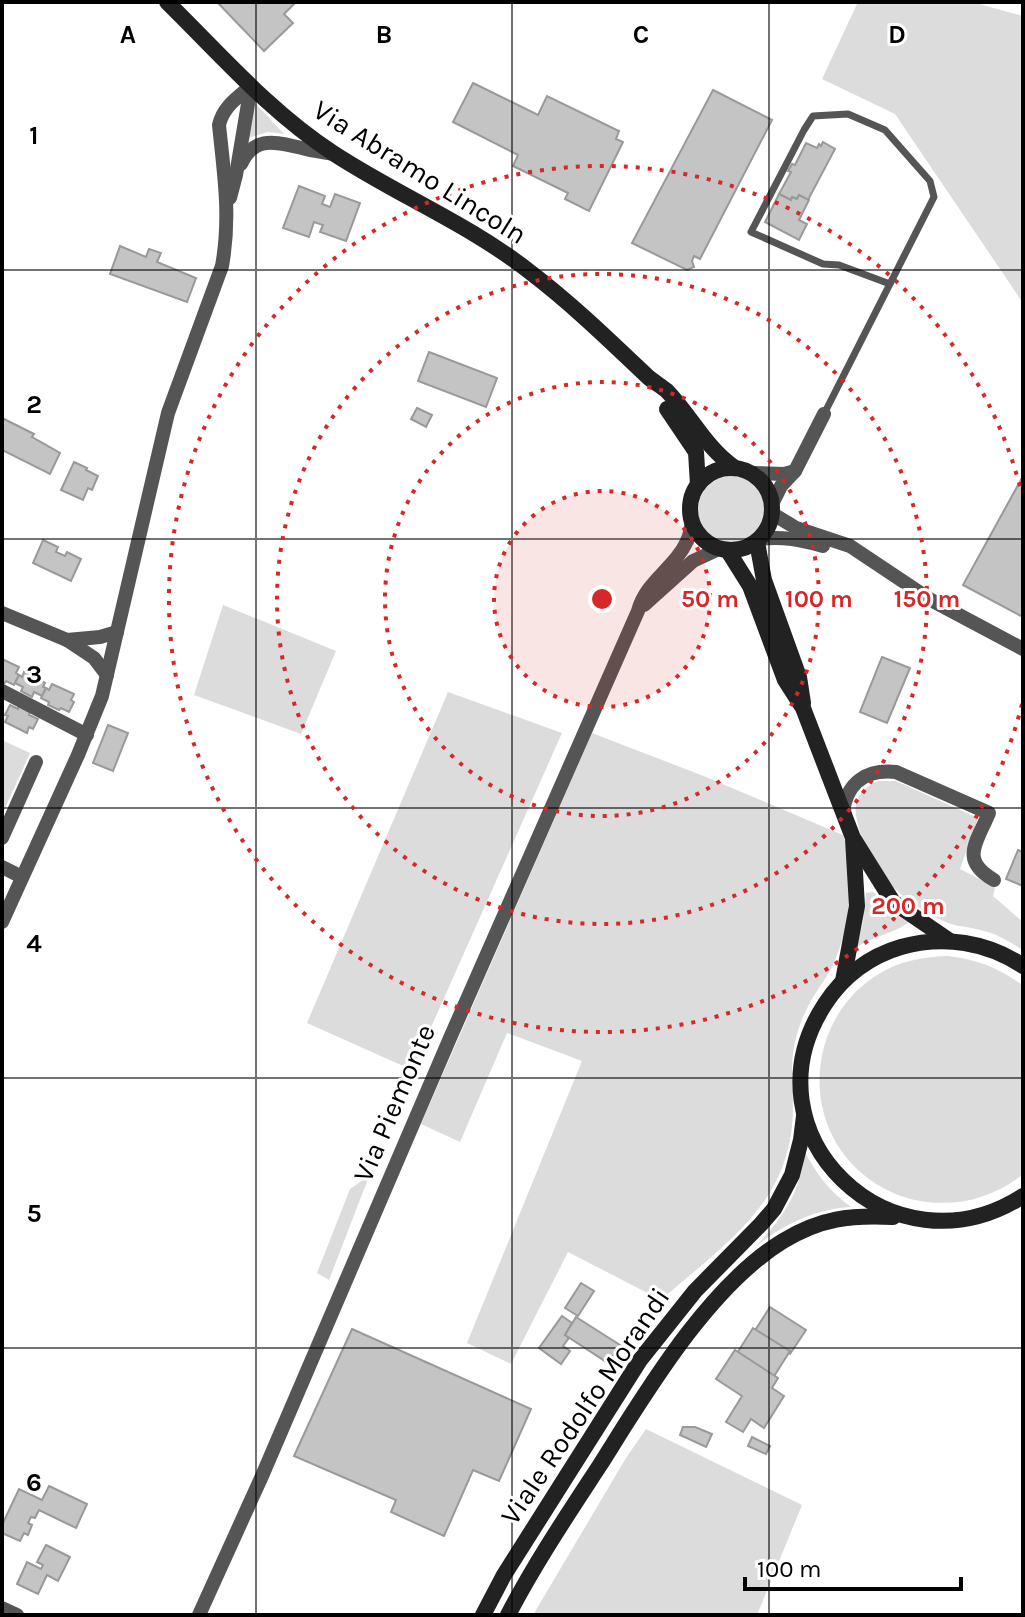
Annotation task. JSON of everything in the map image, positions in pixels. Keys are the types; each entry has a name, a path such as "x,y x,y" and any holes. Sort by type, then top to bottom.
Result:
{"street":[{"name":"Via Abramo Lincoln","path":"167,2 251,86 306,134 335,155 449,219 528,270 666,390 713,450 743,471"},
{"path":"228,206 219,125 236,92 237,72"},
{"path":"226,108 251,86"},
{"path":"2,922 102,696 168,413 222,266 228,206 251,86"},
{"path":"236,175 247,153 262,143 274,142 335,155"},
{"name":"Via Abramo Lincoln","path":"651,380 656,393 692,443 696,452 698,485"},
{"path":"795,471 784,474 718,470 707,475 691,497 692,522 699,535 709,544 724,550 744,549 758,540 770,525 781,486 795,471 824,414"},
{"path":"743,471 761,480 768,490 773,508 796,528 850,546 931,600 1023,649"},
{"name":"Via Piemonte","path":"199,1615 641,599 684,547 692,522"},
{"path":"758,540 780,537 802,540 866,556"},
{"path":"758,540 764,580 799,677 803,708"},
{"path":"724,550 750,586 785,680 803,708 853,838 893,902 950,941"},
{"name":"Via Piemonte","path":"638,611 693,561 724,550"},
{"path":"2,613 67,640 94,658 107,675"},
{"path":"67,640 117,632"},
{"path":"2,691 87,735"},
{"path":"2,838 36,762"},
{"path":"843,812 850,790 859,780 870,773 883,771 896,772 989,813 973,852 980,872 994,880"},
{"path":"843,981 857,906 853,838"},
{"path":"2,867 22,877"},
{"name":"Viale Rodolfo Morandi","path":"483,1615 511,1563 640,1360 695,1291 774,1209 792,1175 801,1140 804,1110 802,1070 810,1031 819,1013 843,981 874,958 892,950 930,941 983,947 1023,966"},
{"name":"Viale Rodolfo Morandi","path":"804,1110 816,1144 842,1179 877,1206 910,1218"},
{"name":"Viale Rodolfo Morandi","path":"508,1615 538,1561 642,1399 697,1323 741,1275 770,1250 817,1224 859,1215 956,1221 1001,1209 1023,1196"},
{"path":"2,1608 17,1615"}],"lane":[{"path":"824,414 890,284 934,197 930,181 885,130 848,114 813,116 751,232 823,264 839,265 890,284"}],"shaded area":[{"path":"854,2 972,2 1023,16 1023,303 895,114 822,79 857,4"},
{"path":"253,104 284,134 268,132 248,138"},
{"path":"732,476 756,486 766,510 756,534 732,544 708,534 698,510 708,486"},
{"path":"223,605 336,651 301,734 194,695"},
{"path":"448,692 562,733 412,1070 307,1023"},
{"path":"592,733 843,835 849,868 849,904 837,956 809,1005 796,1037 792,1062 790,1142 779,1174 762,1205 721,1248 661,1300 568,1252 511,1364 467,1343 582,1061 507,1033 460,1142 421,1124"},
{"path":"2,740 30,753 2,815"},
{"path":"878,781 896,781 978,818 960,869 995,887 993,896 1023,922 1023,950 994,934 936,918 912,903 879,872 865,850 856,813 859,796"},
{"path":"873,892 909,922 857,947 866,893"},
{"path":"947,956 987,965 1023,986 1023,1174 990,1194 966,1201 940,1203 917,1200 886,1190 852,1164 835,1141 825,1117 820,1090 821,1064 827,1038 838,1014 855,993 894,966"},
{"path":"805,1152 825,1182 851,1207 801,1219 756,1246 775,1225 795,1192"},
{"path":"366,1178 329,1280 317,1273 350,1189"},
{"path":"646,1429 802,1505 757,1615 533,1615 626,1458"}],"building":[{"path":"217,2 296,2 284,14 293,23 264,51"},
{"path":"473,83 538,115 547,96 619,131 616,139 623,142 589,211 565,199 568,193 513,166 518,155 453,122"},
{"path":"713,90 772,120 700,259 694,256 694,267 687,270 632,243"},
{"path":"823,142 835,149 808,200 799,195 791,200 779,194 791,172 788,171 792,164 795,165 806,143 817,148"},
{"path":"299,186 325,196 322,204 330,207 335,194 360,203 346,241 320,232 323,225 314,222 309,237 283,228"},
{"path":"779,194 791,200 799,195 809,200 799,220 807,224 799,240 765,222"},
{"path":"120,246 146,257 149,249 161,253 157,262 196,278 187,302 110,274"},
{"path":"429,352 497,378 486,407 418,381"},
{"path":"417,408 432,415 426,427 411,419"},
{"path":"2,418 34,434 32,437 60,453 50,474 2,450"},
{"path":"74,462 98,476 83,500 61,490"},
{"path":"1023,476 1023,617 963,585"},
{"path":"43,540 58,547 56,552 65,556 67,552 81,559 71,581 33,563"},
{"path":"882,657 910,668 887,723 860,712"},
{"path":"2,659 19,667 14,685 2,682"},
{"path":"24,672 45,683 42,696 34,692 32,697 15,683"},
{"path":"52,684 74,694 69,712 48,705 49,702 41,698"},
{"path":"10,705 18,709 19,706 38,719 33,729 29,727 27,733 5,722"},
{"path":"108,725 128,733 113,771 93,763"},
{"path":"1018,850 1023,852 1023,886 1006,879"},
{"path":"581,1283 594,1291 578,1316 565,1308"},
{"path":"770,1307 806,1330 790,1354 754,1332"},
{"path":"562,1316 572,1323 565,1335 569,1338 563,1346 570,1351 561,1364 539,1348"},
{"path":"576,1317 620,1345 608,1363 565,1335"},
{"path":"753,1328 790,1351 771,1381 734,1358"},
{"path":"352,1329 531,1409 499,1481 473,1470 444,1536 391,1512 396,1500 294,1456"},
{"path":"735,1350 778,1378 772,1388 784,1396 764,1428 751,1419 743,1432 726,1422 742,1396 716,1379"},
{"path":"683,1427 695,1427 712,1434 706,1447 680,1435"},
{"path":"752,1437 770,1446 766,1454 748,1446"},
{"path":"49,1486 87,1504 76,1528 39,1510 28,1523 32,1525 28,1535 24,1533 20,1541 2,1533 2,1525 19,1489 42,1500"},
{"path":"46,1545 70,1557 58,1581 47,1575 38,1594 17,1584 27,1562 41,1569 43,1565 37,1562"}]}
